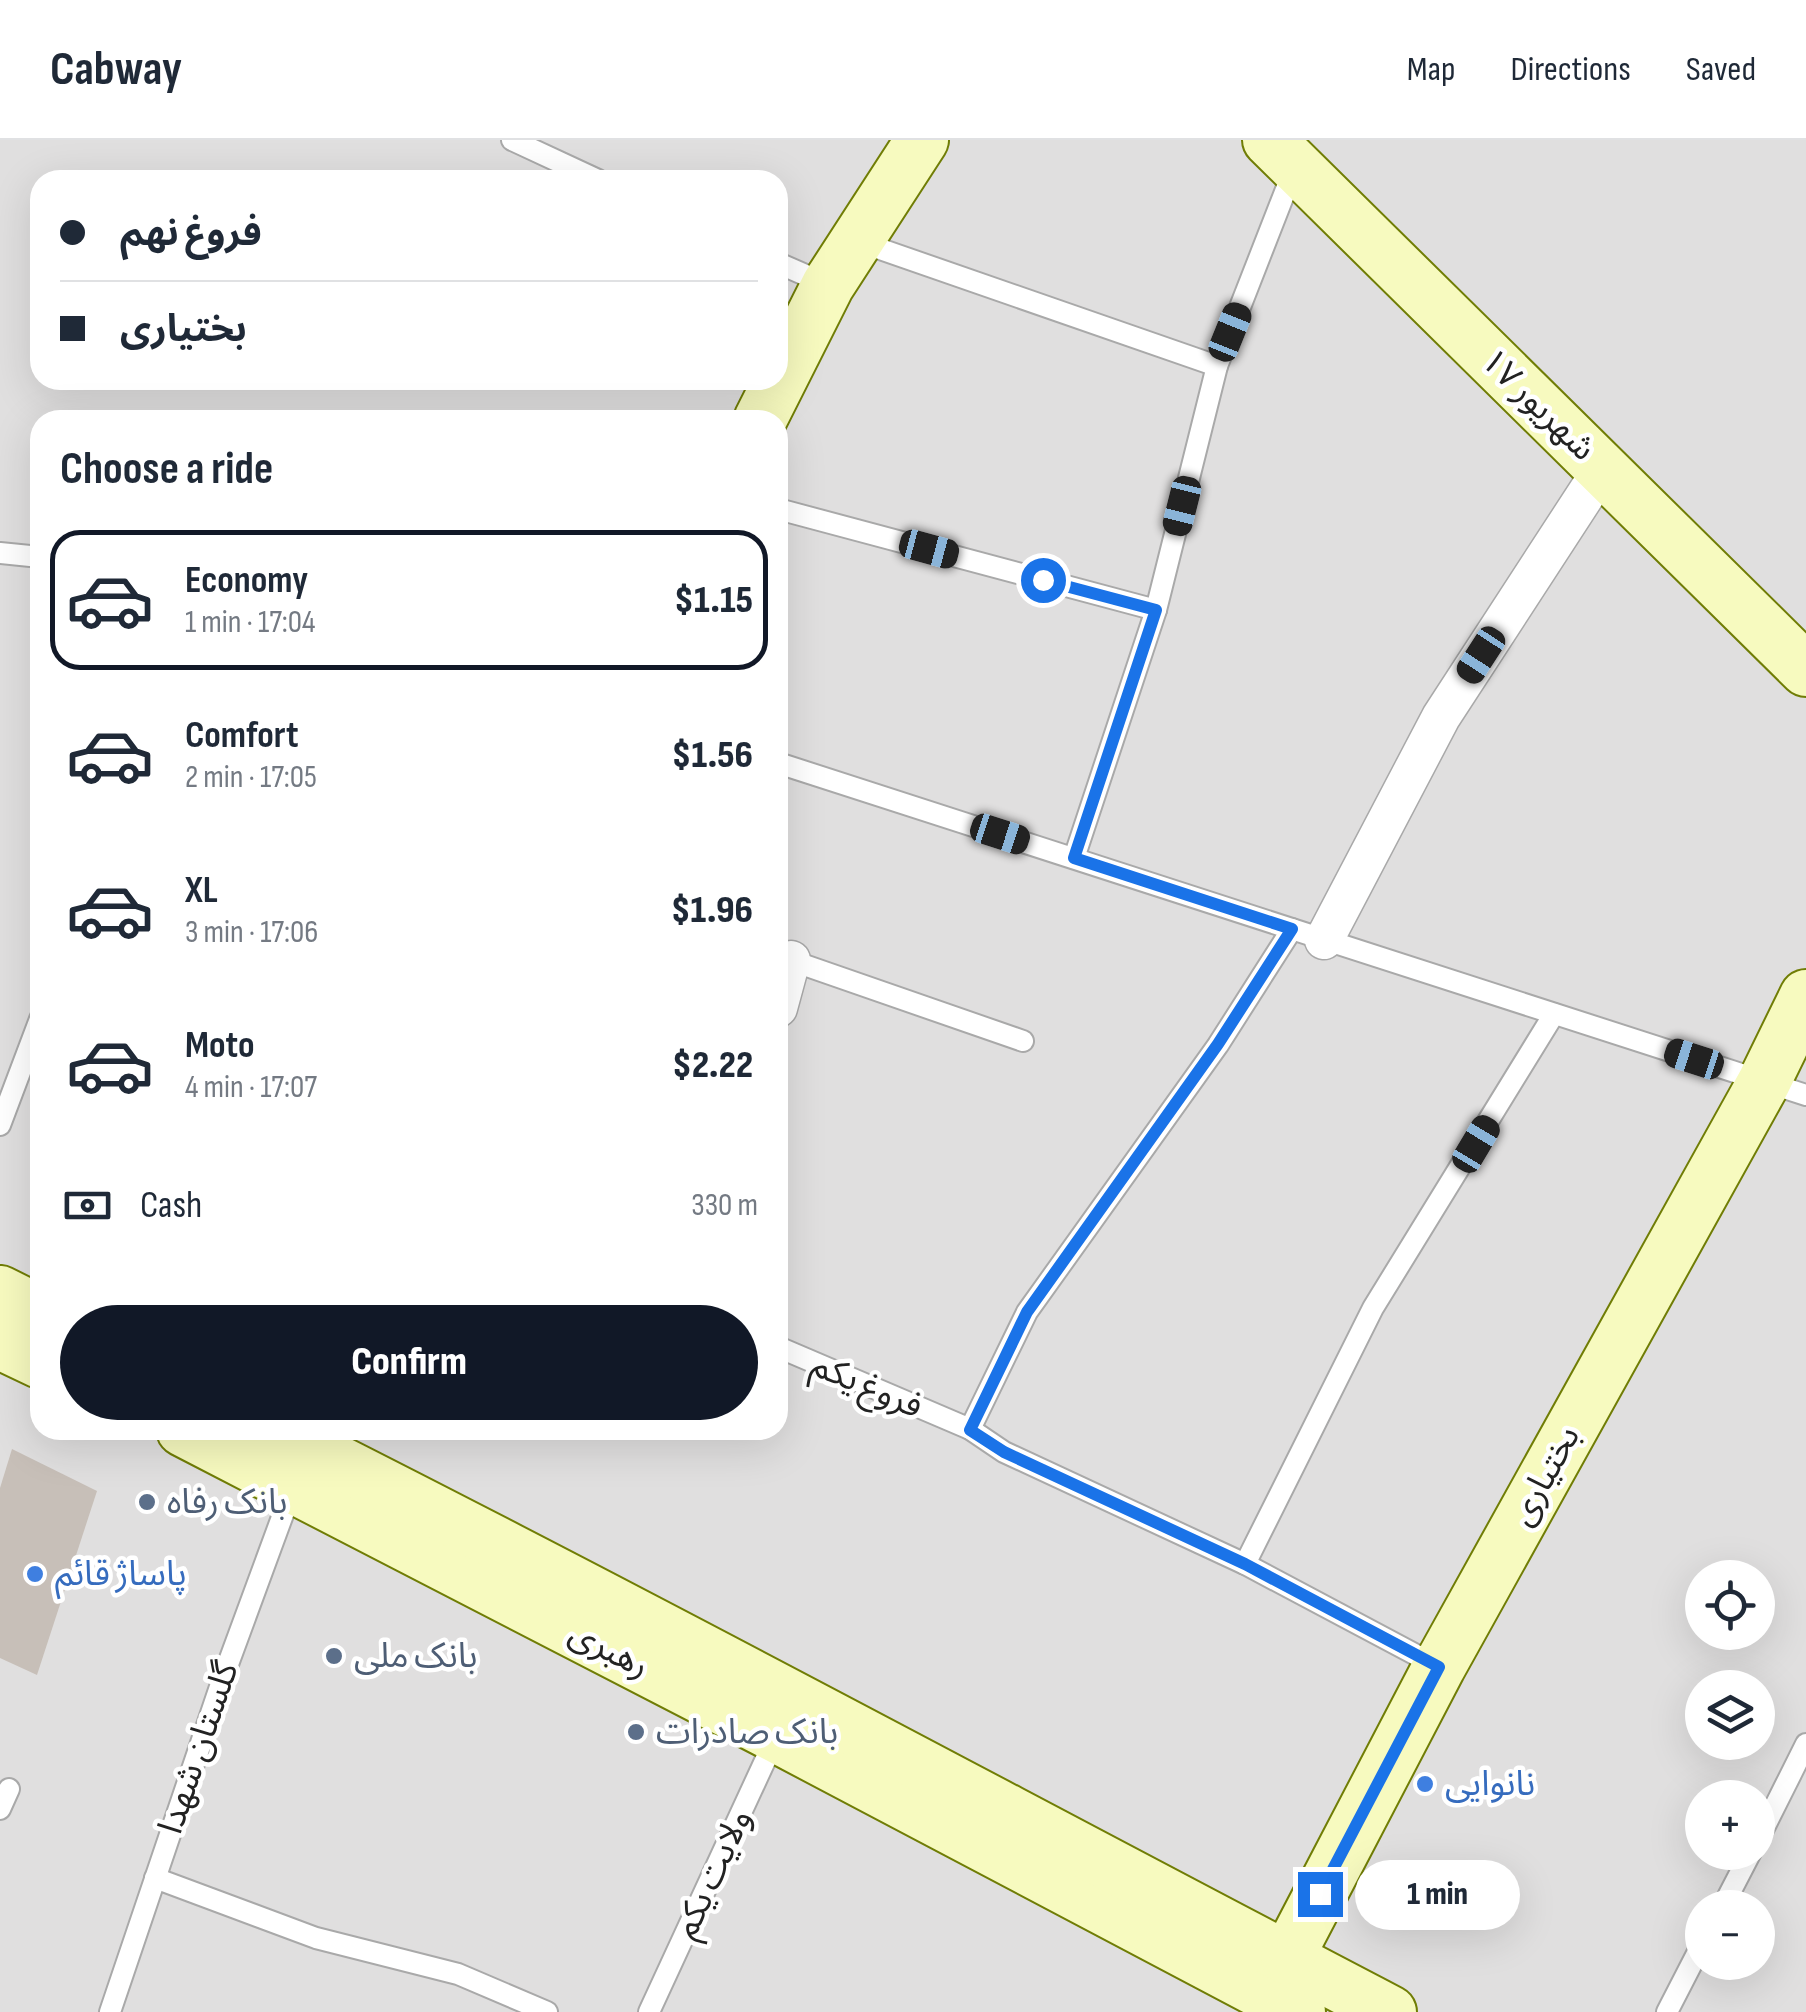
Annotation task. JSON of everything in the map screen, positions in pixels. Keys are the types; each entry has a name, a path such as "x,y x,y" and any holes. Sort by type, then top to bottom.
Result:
{"main road":[{"path":"788,364 828,285 922,140"},
{"name":"۱۷ شهریور","path":"1282,154 1806,670"},
{"name":"بختیاری","path":"1277,1994 1439,1667 1785,1088 1806,996"},
{"path":"0,1292 30,1307"},
{"path":"0,1342 30,1357"},
{"name":"رهبری","path":"202,1440 1277,1994 1390,2012"},
{"name":"رهبری","path":"298,1440 827,1714 1069,1846 1277,1994"}],"street":[{"path":"1308,934 1441,717 1603,468"}],"lane":[{"path":"512,140 576,170"},
{"path":"1074,858 1156,610 1217,366 1282,154"},
{"path":"857,241 1217,366"},
{"path":"788,267 828,285"},
{"path":"788,511 1156,610"},
{"path":"0,553 30,557"},
{"path":"788,766 1785,1088"},
{"path":"970,1430 1027,1312 1218,1044 1308,934"},
{"path":"788,959 1023,1041"},
{"path":"1245,1564 1373,1308 1554,1014"},
{"path":"0,1124 30,1044"},
{"name":"فروغ یکم","path":"788,1351 970,1430 1004,1452 1245,1564 1439,1667"},
{"name":"گلستان شهدا","path":"110,2012 262,1564 293,1487"},
{"name":"ولایت یکم","path":"649,2012 776,1736"},
{"path":"1775,1806 1806,1744"},
{"path":"0,1809 9,1789"},
{"path":"154,1878 316,1938 458,1974 547,2012"},
{"path":"1667,2012 1685,1977"}],"shaded area":[{"path":"0,140 1806,140 1806,2012 0,2012"}],"building":[{"name":"پاساژ قائم","path":"12,1449 97,1491 37,1675 0,1658 0,1488"}],"place":[{"name":"بانک رفاه","path":"147,1502"},
{"name":"پاساژ قائم","path":"35,1574"},
{"name":"بانک ملی","path":"334,1656"},
{"name":"بانک صادرات","path":"636,1732"},
{"name":"نانوایی","path":"1425,1784"}],"route":[{"path":"1043,580 1156,610 1074,858 1292,929 1218,1044 1027,1312 970,1430 1004,1452 1245,1564 1439,1667 1320,1894"}]}
